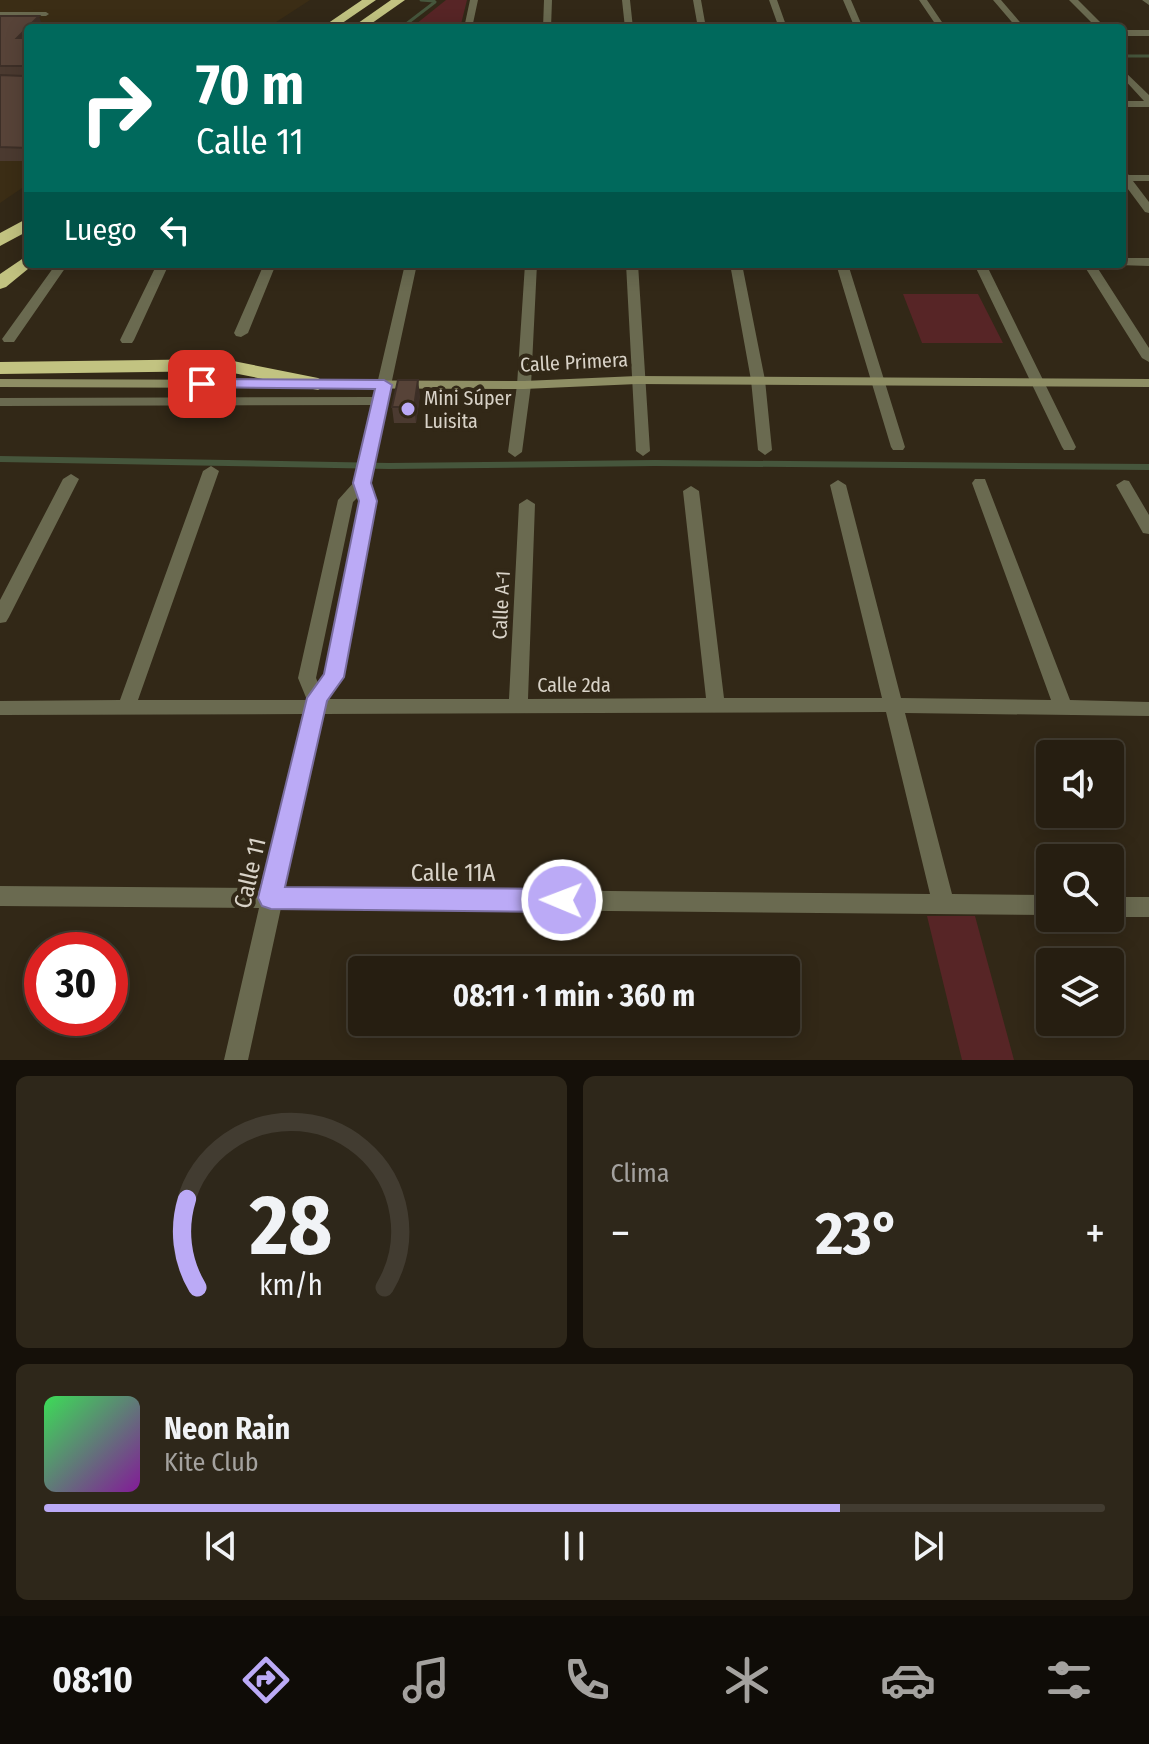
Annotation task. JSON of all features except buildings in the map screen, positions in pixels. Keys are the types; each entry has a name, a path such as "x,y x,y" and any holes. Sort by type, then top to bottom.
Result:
{"highway":[{"path":"333,24 370,0"},
{"path":"363,24 399,0"},
{"path":"0,229 24,214"},
{"path":"0,241 24,226"},
{"path":"0,271 24,254"},
{"path":"0,283 24,263"},
{"path":"0,368 223,365 318,384"}],"street":[{"path":"469,24 474,0"},
{"path":"547,24 548,0"},
{"path":"626,0 629,24"},
{"path":"697,0 701,24"},
{"path":"773,0 782,24"},
{"path":"847,0 857,24"},
{"path":"923,0 939,24"},
{"path":"997,0 1018,24"},
{"path":"1073,0 1098,24"},
{"path":"1126,33 1149,33"},
{"path":"1126,76 1149,102"},
{"path":"1126,104 1149,102"},
{"path":"1126,176 1149,178"},
{"path":"1126,180 1149,210"},
{"path":"1126,262 1149,262"},
{"path":"9,339 59,268"},
{"path":"127,340 161,268"},
{"path":"241,333 268,268"},
{"name":"Calle 11","path":"236,1060 316,702 333,677 368,501 365,471 410,268"},
{"path":"515,452 524,385 531,268"},
{"path":"632,268 643,451"},
{"path":"737,268 758,380 765,450"},
{"path":"843,268 898,447"},
{"path":"982,268 1069,447"},
{"path":"1092,268 1149,358"},
{"name":"Calle Primera","path":"0,383 524,385 637,380 758,380 1149,383"},
{"path":"0,402 380,401"},
{"path":"126,708 211,471"},
{"name":"Calle 11","path":"316,702 307,678 346,500 365,471"},
{"path":"0,617 71,479"},
{"path":"980,483 1064,709"},
{"path":"838,485 943,903"},
{"path":"1124,485 1149,529"},
{"path":"691,491 716,706"},
{"name":"Calle A-1","path":"518,707 527,504"},
{"path":"330,577 352,577"},
{"name":"Calle 2da","path":"0,708 316,702 518,707 893,705 1149,709"},
{"name":"Calle 11A","path":"0,896 1036,905"},
{"path":"1124,907 1149,907"}],"lane":[{"path":"0,14 46,14"}],"shaded area":[{"path":"0,0 310,0 273,24 24,24 24,187 0,203"},
{"path":"446,0 467,0 461,24 416,24"},
{"path":"903,294 978,294 1003,343 922,343"},
{"path":"927,916 975,916 1014,1060 962,1060"}],"waterway":[{"path":"421,0 434,1"},
{"path":"406,24 435,2"},
{"path":"1126,56 1149,56"},
{"path":"0,459 389,466 655,463 1149,467"}],"place":[{"name":"Mini Súper Luisita","path":"408,409"}],"route":[{"path":"202,384 384,385 362,483 368,501 333,677 317,698 271,898 562,900"}]}
